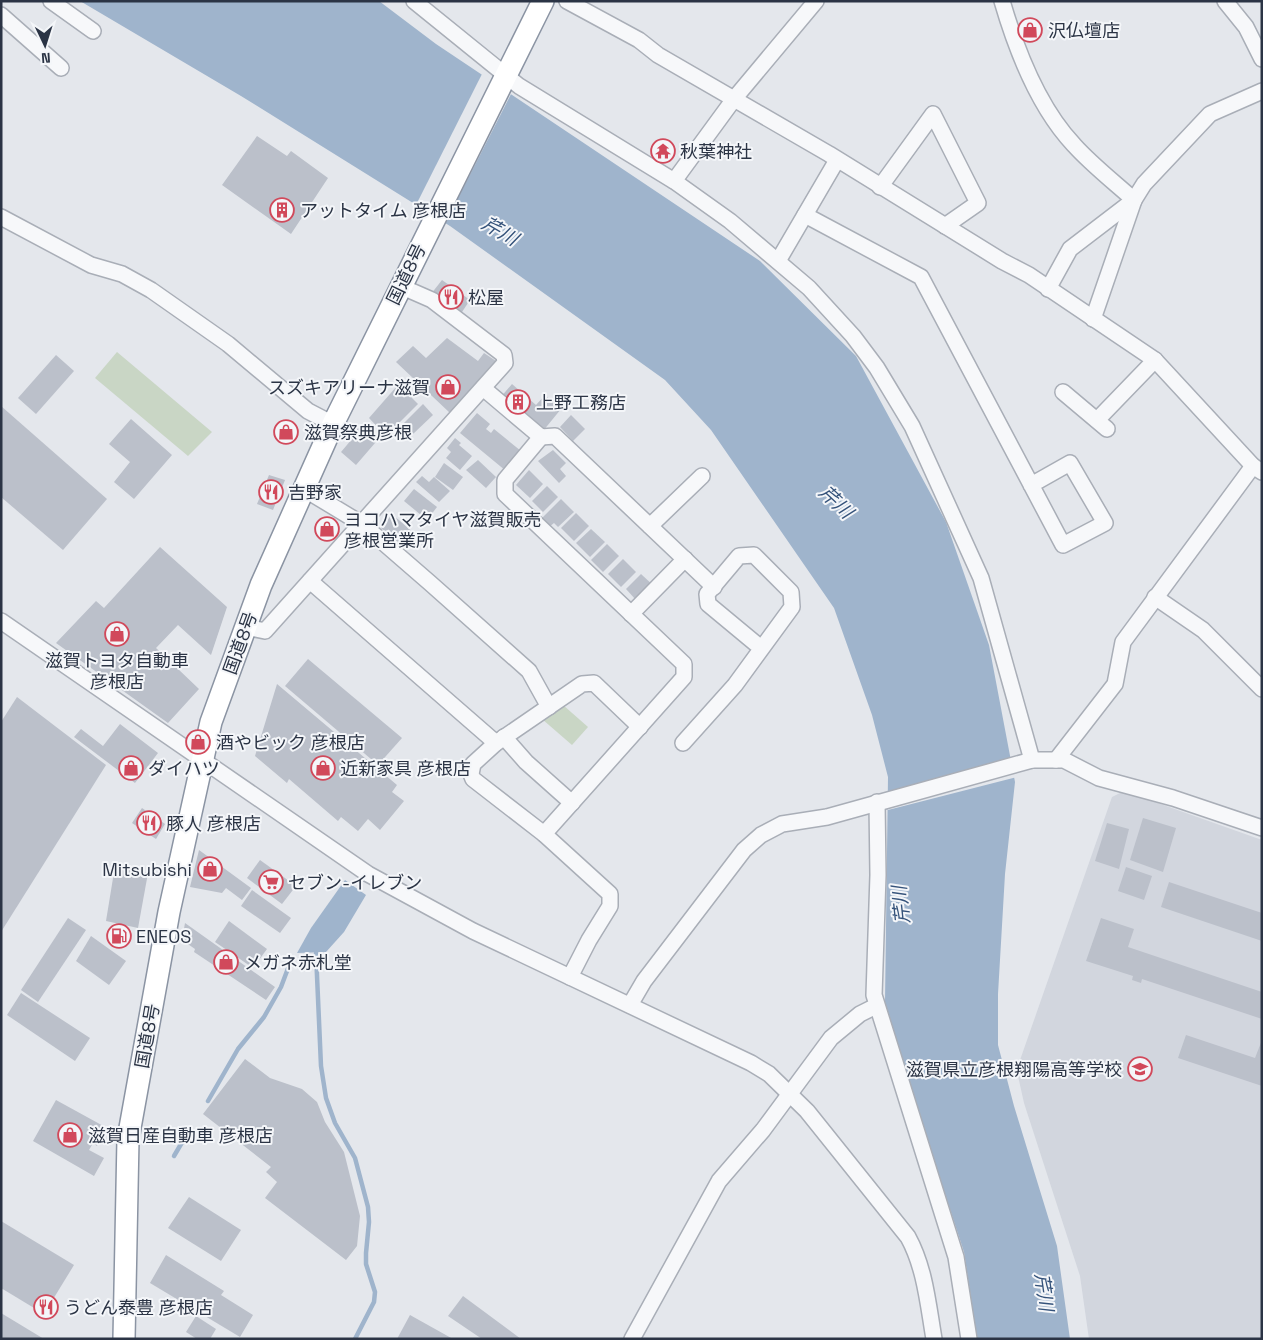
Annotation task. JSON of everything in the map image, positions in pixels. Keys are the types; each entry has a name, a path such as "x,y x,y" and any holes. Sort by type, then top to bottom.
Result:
{"highway":[{"name":"国道8号","path":"124,1339 128,1139 169,912 211,722 261,585 333,424 426,233 543,1"}],"street":[{"path":"51,1 93,31"},
{"path":"414,1 503,79 519,86 674,181 730,221 809,288 853,336 877,368 912,426 981,578 1025,763"},
{"path":"567,1 638,40 658,55 837,160 1048,289 1155,360 1257,469 1155,597 1123,642 1115,684 1056,760"},
{"path":"674,181 734,99 816,1"},
{"path":"1002,1 1014,42 1048,109 1073,145 1134,200"},
{"path":"1225,1 1246,27 1262,59"},
{"path":"1,15 60,68"},
{"path":"1093,319 1134,200 1144,184 1210,114 1262,91"},
{"path":"880,187 933,114 978,203 945,226"},
{"path":"778,261 837,160"},
{"path":"1048,289 1070,249 1134,200"},
{"path":"804,216 922,277 1031,485 1063,545 1106,523 1070,463 1031,485"},
{"path":"1,217 91,265 122,274 151,290 228,344 308,411 333,424"},
{"path":"246,627 265,631 505,363 504,355 432,300 400,286"},
{"path":"1063,392 1102,424 1155,360"},
{"path":"483,388 541,437 555,436 714,586"},
{"path":"541,437 505,480 505,494 684,664 684,677 544,834"},
{"path":"650,526 702,476"},
{"path":"304,489 362,524 529,671 549,706"},
{"path":"683,743 734,685 792,607 791,592 754,555 739,556 707,594 708,604 761,648"},
{"path":"631,614 685,559"},
{"path":"310,581 526,762 572,803"},
{"path":"1155,597 1203,630 1262,688"},
{"path":"1,621 368,874 472,931 751,1063 769,1074 790,1093 908,1237 917,1254 923,1276 934,1339"},
{"path":"570,977 589,940 610,906 610,894 544,834 473,779 471,774 473,764 500,740 582,684 594,683 640,727"},
{"path":"630,1005 644,981 744,850 761,835 782,824 827,817 882,800 1025,763 1056,760 1074,764 1098,778 1173,798 1262,828"},
{"path":"882,800 874,974 876,1006 956,1257 969,1339"},
{"path":"632,1339 719,1181 763,1130 832,1038 860,1014 876,1006"}],"shaded area":[{"name":"滋賀県立彦根翔陽高等学校","path":"1124,791 1262,840 1262,1339 1089,1339 1080,1276 1024,1103 1018,1076 1019,1063 1112,797"}],"green space":[{"path":"117,352 212,432 188,456 95,378"},
{"path":"563,705 588,727 572,745 542,719"}],"water":[{"name":"芹川","path":"80,1 379,1 436,44 760,261 856,356 946,522 989,645 1015,782 1005,874 998,994 998,1045 1014,1106 1057,1246 1070,1339 977,1339 964,1252 919,1115 885,1002 888,777 872,715 834,608 711,430 665,380 450,226 241,96"},
{"path":"345,880 366,895 344,932 326,952 297,953 311,928"}],"pier":[{"path":"483,72 512,92 444,226 415,207"},
{"path":"1014,761 1017,777 888,810 887,794"}],"building":[{"name":"アットタイム 彦根店","path":"257,136 287,156 291,151 328,178 291,234 222,185"},
{"name":"松屋","path":"442,280 470,300 460,315 431,294"},
{"name":"スズキアリーナ滋賀","path":"447,338 478,361 484,353 496,361 450,413 396,362 413,346 426,358"},
{"path":"56,355 74,371 36,414 18,398"},
{"path":"512,384 536,405 545,395 561,409 543,431 500,398"},
{"path":"397,386 400,386 418,404 386,436 369,418"},
{"path":"423,404 433,415 413,434 403,424"},
{"path":"1,406 107,499 63,550 1,497"},
{"path":"477,413 490,424 486,429 491,433 494,429 521,451 506,471 460,433"},
{"path":"571,415 585,429 573,441 560,427"},
{"path":"131,419 172,455 134,499 114,482 130,462 109,444"},
{"path":"357,427 375,443 356,465 341,452 352,439 349,436"},
{"path":"455,438 461,443 459,445 472,456 460,470 446,458 451,452 447,448"},
{"path":"553,450 566,463 560,469 566,476 559,483 538,461"},
{"path":"478,460 496,477 486,488 466,470"},
{"path":"444,463 463,477 453,490 435,477"},
{"path":"529,470 543,484 530,498 516,485"},
{"name":"吉野家","path":"269,475 285,480 273,510 257,504"},
{"path":"422,476 429,482 434,477 450,491 439,502 416,482"},
{"path":"547,486 558,497 543,512 532,501"},
{"path":"414,489 437,507 427,520 404,501"},
{"path":"561,499 574,512 558,527 554,523 549,527 541,519"},
{"path":"576,513 589,526 574,541 561,528"},
{"path":"392,514 416,535 405,548 381,528"},
{"path":"591,529 605,542 590,557 576,543"},
{"path":"607,544 619,556 603,572 591,560"},
{"name":"滋賀トヨタ自動車 彦根店","path":"160,547 227,607 211,655 178,625 156,648 199,689 168,723 56,643 96,601 104,608"},
{"path":"623,559 636,572 621,587 608,574"},
{"path":"641,574 655,587 636,600 626,589"},
{"path":"308,659 402,738 378,765 285,686"},
{"name":"近新家具 彦根店","path":"277,684 397,785 392,792 404,801 380,830 368,819 358,831 341,817 338,821 289,779 287,783 255,756"},
{"path":"17,697 106,765 1,932 1,722"},
{"name":"ダイハツ","path":"120,724 158,753 135,783 74,737 81,729 103,746"},
{"name":"豚人 彦根店","path":"142,808 165,824 156,839 132,823"},
{"path":"1143,818 1176,828 1163,872 1130,860"},
{"path":"1107,823 1129,829 1119,869 1095,861"},
{"name":"Mitsubishi","path":"199,850 251,888 242,900 226,888 222,893 190,887"},
{"name":"セブン-イレブン","path":"260,860 296,886 282,904 247,878"},
{"path":"115,866 148,873 138,928 106,921"},
{"path":"1126,867 1152,876 1144,900 1118,891"},
{"path":"1169,882 1262,913 1262,941 1161,907"},
{"path":"252,890 291,918 280,933 241,906"},
{"path":"68,918 86,930 38,1002 21,990"},
{"path":"1101,918 1134,929 1128,947 1262,992 1262,1019 1142,979 1141,983 1132,980 1133,976 1086,961"},
{"path":"229,921 267,949 253,968 215,942"},
{"name":"メガネ赤札堂","path":"185,923 275,987 266,1000 194,952 195,949 182,940"},
{"path":"91,936 126,961 109,985 76,961"},
{"path":"21,993 90,1038 75,1061 7,1015"},
{"path":"1186,1035 1255,1058 1262,1040 1262,1086 1178,1058"},
{"path":"245,1059 270,1078 302,1089 317,1102 325,1122 344,1152 360,1216 357,1246 346,1260 265,1198 277,1182 266,1172 271,1167 203,1114"},
{"name":"滋賀日産自動車 彦根店","path":"56,1100 107,1128 97,1146 93,1143 89,1150 104,1158 94,1176 33,1141"},
{"path":"189,1197 241,1230 221,1261 168,1228"},
{"path":"1,1221 74,1265 44,1314 1,1288"},
{"path":"166,1255 224,1291 221,1295 253,1315 240,1337 150,1283"},
{"path":"463,1296 521,1339 482,1339 448,1316"},
{"path":"1,1313 44,1339 1,1339"},
{"path":"410,1315 453,1339 397,1339"},
{"path":"196,1316 216,1329 210,1339 197,1339 186,1332"}],"waterway":[{"path":"316,953 321,1066 326,1098 335,1123 355,1158 368,1207 369,1222 366,1264 375,1292 374,1302 355,1339"},
{"path":"208,1101 238,1049 264,1017 281,987 290,963"},
{"path":"174,1156 184,1139"}],"place":[{"name":"沢仏壇店","path":"1030,30"},
{"name":"秋葉神社","path":"663,151"},
{"name":"アットタイム 彦根店","path":"282,210"},
{"name":"松屋","path":"451,297"},
{"name":"スズキアリーナ滋賀","path":"448,387"},
{"name":"上野工務店","path":"518,402"},
{"name":"滋賀祭典彦根","path":"286,432"},
{"name":"吉野家","path":"271,492"},
{"name":"ヨコハマタイヤ滋賀販売 彦根営業所","path":"327,529"},
{"name":"滋賀トヨタ自動車 彦根店","path":"117,634"},
{"name":"酒やビック 彦根店","path":"198,742"},
{"name":"ダイハツ","path":"131,768"},
{"name":"近新家具 彦根店","path":"323,768"},
{"name":"豚人 彦根店","path":"149,823"},
{"name":"Mitsubishi","path":"210,869"},
{"name":"セブン-イレブン","path":"271,882"},
{"name":"ENEOS","path":"119,936"},
{"name":"メガネ赤札堂","path":"226,962"},
{"name":"滋賀県立彦根翔陽高等学校","path":"1140,1069"},
{"name":"滋賀日産自動車 彦根店","path":"70,1135"},
{"name":"うどん泰豊 彦根店","path":"46,1307"}]}
